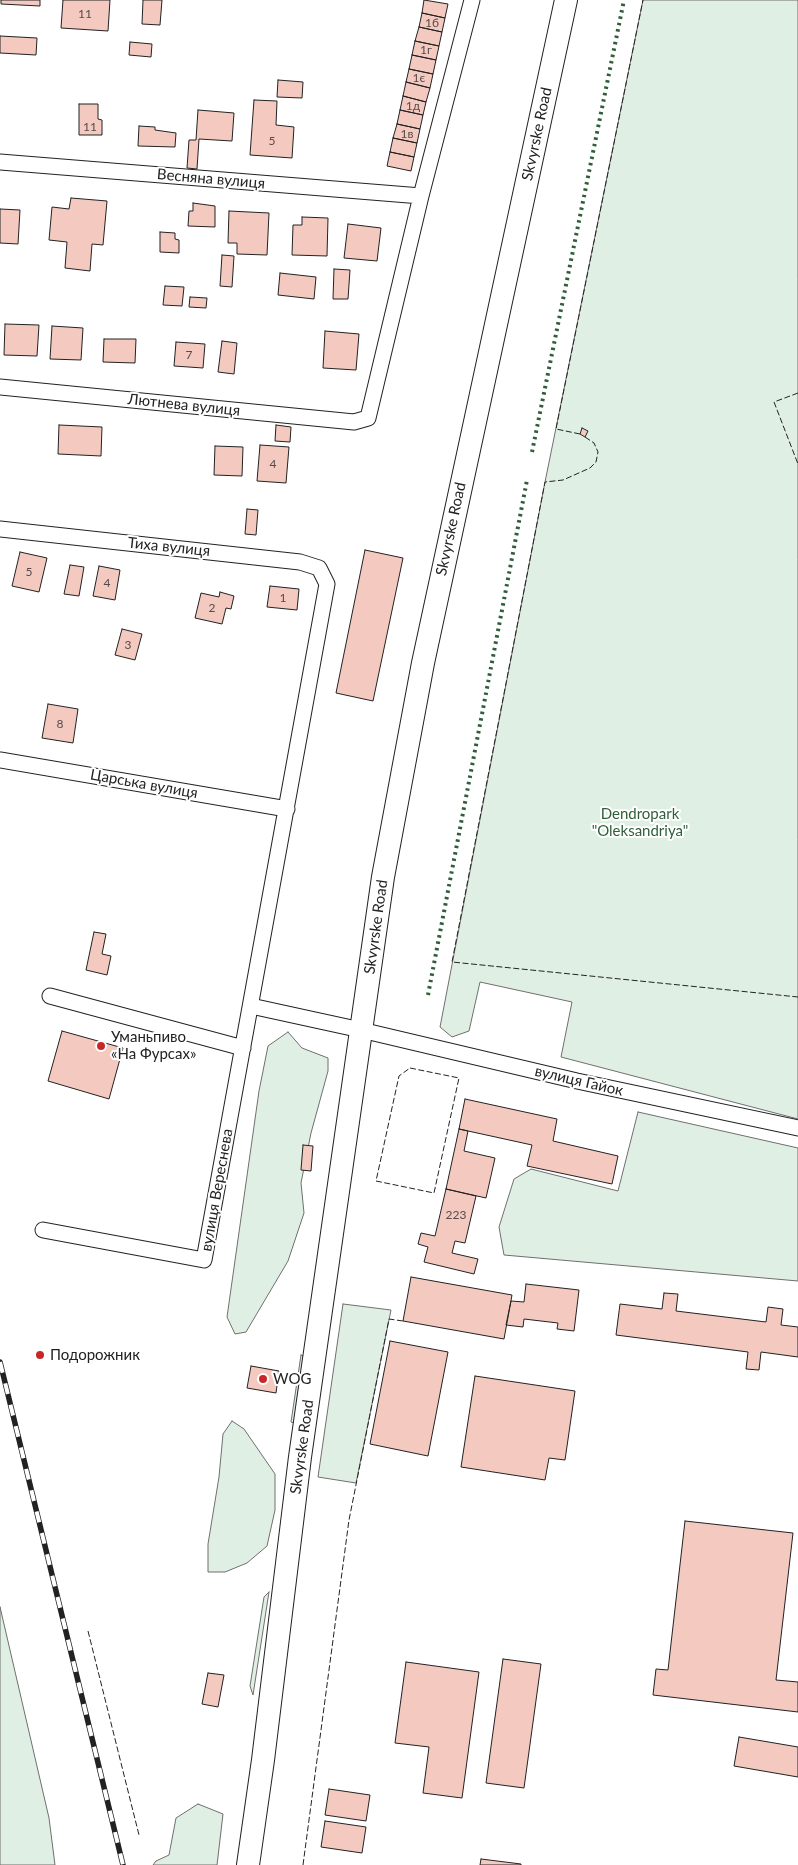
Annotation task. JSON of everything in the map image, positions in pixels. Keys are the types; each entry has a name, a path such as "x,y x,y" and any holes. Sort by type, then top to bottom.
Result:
{"main road":[{"name":"Skvyrske Road","path":"248,1865 263,1760 300,1457 383,877 423,663 566,0"}],"street":[{"path":"421,196 472,0"},
{"name":"Весняна вулиця","path":"0,162 421,196"},
{"name":"Лютнева вулиця","path":"0,387 354,422 368,418 421,196"},
{"name":"Тиха вулиця","path":"0,529 300,562 319,568 327,584 287,809"},
{"name":"Царська вулиця","path":"0,760 287,809"},
{"path":"50,996 243,1048 287,809"},
{"name":"вулиця Гайок","path":"250,1006 577,1081 798,1128"},
{"name":"вулиця Вереснева","path":"43,1230 204,1260 243,1048"}],"green space":[{"name":"Dendropark \"Oleksandriya\"","path":"643,0 798,0 798,1119 561,1057 572,1002 480,982 469,1031 452,1037 440,1027 545,482"},
{"path":"288,1032 302,1048 328,1058 328,1071 311,1133 301,1183 304,1213 288,1261 246,1332 235,1334 227,1317 259,1091 268,1046"},
{"path":"638,1112 798,1148 798,1281 504,1255 499,1227 514,1179 531,1169 618,1191"},
{"path":"343,1304 391,1310 356,1483 318,1477"},
{"path":"301,1355 304,1356 294,1423 291,1422"},
{"path":"232,1421 244,1429 275,1474 275,1510 267,1546 247,1563 225,1572 208,1572 208,1544 219,1477 223,1434"},
{"path":"269,1592 253,1695 250,1686 264,1597"},
{"path":"0,1607 49,1818 55,1865 0,1865"},
{"path":"198,1804 223,1814 217,1865 153,1865 156,1861 169,1855 176,1818"}],"building":[{"path":"1,0 40,0 40,6 1,4"},
{"path":"63,0 110,0 108,31 61,28"},
{"path":"143,0 162,0 160,25 142,24"},
{"path":"424,0 448,4 445,18 422,13"},
{"path":"422,13 445,18 442,32 419,27"},
{"path":"419,27 442,32 439,46 415,41"},
{"path":"0,36 37,38 36,55 0,53"},
{"path":"415,41 439,46 436,60 412,55"},
{"path":"130,42 152,44 151,57 129,55"},
{"path":"412,55 436,60 433,74 409,69"},
{"path":"409,69 433,74 430,88 406,82"},
{"path":"278,80 303,82 302,98 277,97"},
{"path":"406,82 430,88 426,102 403,96"},
{"path":"403,96 426,102 423,115 400,110"},
{"path":"254,100 277,101 276,125 294,127 292,158 250,155"},
{"path":"79,104 98,104 98,119 102,120 102,135 79,135"},
{"path":"198,110 234,113 232,141 199,139 197,169 187,168 189,140 196,140"},
{"path":"400,110 423,115 420,129 397,124"},
{"path":"397,124 420,129 417,143 393,138"},
{"path":"139,126 155,127 155,130 176,133 175,147 138,146"},
{"path":"393,138 417,143 414,157 390,152"},
{"path":"390,152 414,157 411,171 387,166"},
{"path":"71,198 107,201 103,245 92,244 90,271 65,268 67,242 49,240 52,207 69,209"},
{"path":"193,203 215,206 215,227 188,226 189,211 193,211"},
{"path":"0,209 20,210 18,244 0,243"},
{"path":"229,211 269,213 267,255 237,254 237,243 228,243"},
{"path":"302,217 328,218 327,256 292,255 293,225 302,225"},
{"path":"348,224 381,228 377,261 344,258"},
{"path":"160,232 175,233 175,239 179,240 179,253 160,252"},
{"path":"222,255 234,256 232,287 220,286"},
{"path":"334,269 350,270 348,299 333,299"},
{"path":"280,273 316,277 314,299 278,295"},
{"path":"165,286 184,287 182,306 163,305"},
{"path":"190,297 207,298 206,308 189,307"},
{"path":"5,324 39,325 37,356 4,355"},
{"path":"52,326 83,328 81,360 50,359"},
{"path":"325,331 359,334 356,370 323,368"},
{"path":"104,339 136,339 135,363 103,362"},
{"path":"222,341 237,343 234,374 218,372"},
{"path":"176,342 205,344 203,368 174,366"},
{"path":"59,425 102,427 101,456 58,454"},
{"path":"276,425 291,427 290,442 275,441"},
{"path":"582,428 588,431 585,437 580,434"},
{"path":"260,445 289,447 286,483 257,481"},
{"path":"215,446 243,447 242,476 214,475"},
{"path":"247,509 258,510 256,535 245,534"},
{"path":"365,550 403,558 373,701 336,693"},
{"path":"20,552 47,558 39,592 12,586"},
{"path":"70,565 84,567 79,596 64,594"},
{"path":"99,566 120,570 115,600 93,596"},
{"path":"270,586 299,589 297,610 267,607"},
{"path":"220,592 234,596 231,609 226,608 222,624 195,618 201,593 219,597"},
{"path":"122,629 142,634 135,660 115,655"},
{"path":"48,704 78,709 73,743 42,738"},
{"path":"94,932 106,934 102,954 111,956 107,975 86,970"},
{"path":"62,1031 123,1048 109,1099 48,1081"},
{"path":"465,1099 557,1119 553,1141 618,1156 612,1184 527,1166 532,1145 459,1129"},
{"path":"459,1129 468,1131 464,1151 495,1158 486,1198 446,1189"},
{"path":"303,1145 313,1146 311,1171 301,1170"},
{"path":"446,1189 476,1196 465,1243 455,1241 452,1253 478,1259 474,1274 424,1262 428,1247 418,1244 421,1233 435,1236"},
{"path":"411,1277 512,1295 504,1339 403,1321"},
{"path":"526,1284 579,1290 574,1331 557,1329 558,1323 524,1319 523,1327 506,1325 511,1301 524,1302"},
{"path":"664,1293 678,1294 676,1311 766,1322 768,1307 783,1309 781,1325 798,1327 798,1357 761,1352 759,1370 746,1369 748,1352 616,1335 620,1304 662,1309"},
{"path":"390,1341 448,1352 428,1456 370,1444"},
{"name":"WOG","path":"251,1366 279,1371 276,1393 247,1388"},
{"path":"475,1376 575,1391 565,1460 549,1458 545,1480 461,1467"},
{"path":"685,1521 793,1533 776,1680 798,1682 798,1712 653,1695 656,1669 668,1670"},
{"path":"503,1659 541,1664 524,1788 486,1783"},
{"path":"406,1662 479,1672 462,1798 423,1793 429,1747 395,1743"},
{"path":"208,1673 224,1675 218,1707 202,1704"},
{"path":"739,1737 798,1747 798,1777 734,1766"},
{"path":"329,1789 370,1795 366,1821 325,1815"},
{"path":"325,1821 366,1827 362,1853 321,1847"},
{"path":"481,1859 521,1864 521,1865 480,1865"}],"railway":[{"path":"0,1362 123,1865"}],"hedge":[{"path":"532,452 624,0"},
{"path":"428,995 527,480"}],"fence":[{"path":"580,434 556,429 643,0"},
{"path":"798,393 774,402 798,464"},
{"path":"585,437 594,443 598,452 596,462 590,468 563,480 545,482 452,962 798,997"},
{"path":"410,1068 459,1078 434,1193 376,1181 399,1076 410,1068"},
{"path":"303,1865 349,1520 389,1319 403,1321"},
{"path":"88,1631 139,1835"}],"place":[{"name":"Уманьпиво «На Фурсах»","path":"101,1046"},
{"name":"Подорожник","path":"40,1355"},
{"name":"WOG","path":"263,1379"}]}
